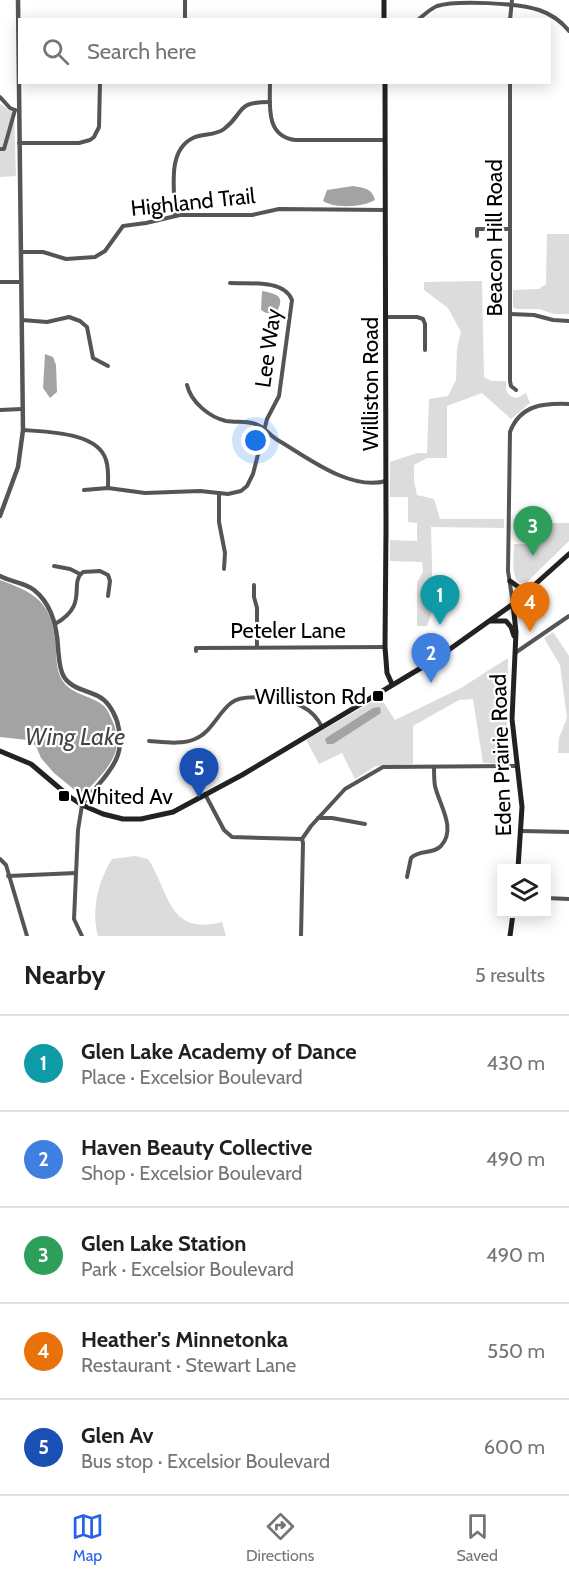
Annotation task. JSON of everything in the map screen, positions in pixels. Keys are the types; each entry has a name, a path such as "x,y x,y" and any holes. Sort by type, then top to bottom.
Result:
{"main road":[{"path":"384,0 384,18"},
{"name":"Williston Road","path":"385,84 387,317 385,647 387,673 392,684"},
{"path":"0,751 31,765 82,805 114,817 141,819 173,812 436,659 513,604 569,554"},
{"path":"510,581 520,588 535,586"},
{"name":"Eden Prairie Road","path":"513,604 515,653 512,719 522,807 518,864"},
{"path":"489,621 502,620 508,623 515,644"},
{"path":"510,936 512,918"}],"street":[{"path":"0,516 18,468 23,430 17,111 18,0"},
{"path":"185,0 185,18"},
{"path":"510,18 512,2"},
{"path":"420,18 433,7 440,5 512,2 540,10 558,20 569,31"},
{"path":"19,143 79,143 90,140 98,132 99,127 100,84"},
{"path":"270,84 271,121 273,127 288,139 386,140"},
{"name":"Beacon Hill Road","path":"510,84 510,381 511,386 516,390"},
{"path":"0,97 10,108 17,111"},
{"path":"175,216 175,166 181,147 198,136 210,135 222,130 239,110 248,104 270,102"},
{"path":"1,149 4,149 17,111"},
{"name":"Highland Trail","path":"20,252 43,252 66,259 94,257 105,251 123,226 175,216 252,215 279,209 386,210"},
{"path":"477,236 477,229 510,229"},
{"path":"0,282 21,282"},
{"name":"Lee Way","path":"84,490 108,488 145,493 200,491 235,493 247,486 253,474 267,419 281,387 292,300 288,292 275,286 230,284"},
{"path":"510,314 534,315 569,321"},
{"path":"21,320 47,322 69,317 81,321 87,327 93,358 108,366"},
{"path":"387,317 423,319 425,350"},
{"path":"187,385 189,394 209,414 228,422 251,423 342,477 360,483 386,481"},
{"path":"513,604 508,571 509,438 519,415 532,407 569,404"},
{"path":"0,410 22,410"},
{"path":"23,430 62,434 95,444 103,452 107,463 108,488"},
{"path":"219,493 219,522 225,553 224,568"},
{"path":"54,566 70,569 80,574"},
{"path":"55,624 68,615 76,605 77,579 80,574 86,571 100,571 108,575 110,581 108,597"},
{"path":"0,576 33,589 49,608 55,624 62,674 74,686 108,702 115,715 121,736 120,752 115,763 82,805 78,830 74,919 82,936"},
{"path":"254,585 257,608 257,647"},
{"path":"515,653 569,616"},
{"name":"Peteler Lane","path":"196,651 196,648 385,647"},
{"path":"149,741 183,742 197,739 208,730 231,703 244,697 295,703 308,710 322,727"},
{"path":"301,936 302,839 317,818 345,789 383,767 517,766"},
{"path":"407,877 408,862 411,858 418,853 433,851 446,839 446,816 435,784 434,767"},
{"path":"206,794 224,830 232,837 302,839"},
{"path":"317,818 332,818 366,824"},
{"path":"521,831 569,832"},
{"path":"0,859 6,865 27,936"},
{"path":"8,876 76,873"},
{"path":"551,898 569,898"}],"shaded area":[{"path":"0,104 14,113 16,176 0,177"},
{"path":"547,234 569,234 569,314 554,314 539,309 513,307 513,290 539,289 546,284"},
{"path":"482,281 484,377 491,381 506,381 509,394 517,398 526,393 530,403 511,419 482,393 447,406 447,458 427,458 414,465 417,495 434,499 440,519 504,519 504,528 431,527 433,609 427,626 417,626 417,582 423,572 422,562 390,561 390,540 417,541 417,523 408,522 408,497 390,497 390,462 417,453 427,453 429,399 448,396 456,380 457,349 461,332 448,308 424,290 424,282"},
{"path":"542,523 569,523 569,541 527,582 519,583 514,570 514,544 532,544 543,537"},
{"path":"553,632 569,656 569,753 558,753 559,738 567,718 560,665 544,638"},
{"path":"508,658 507,726 511,762 509,764 483,763 473,699 459,700 413,726 413,764 376,766 355,779 342,753 319,764 306,740 380,697 395,720 461,688"},
{"path":"135,856 148,859 167,898 181,917 191,923 204,925 222,922 226,936 98,936 95,916 97,896 107,868 112,859"}],"water":[{"path":"353,186 370,191 375,200 349,206 328,204 323,201 327,190"},
{"path":"262,291 272,293 280,299 276,313 266,313 261,310"},
{"path":"45,354 53,357 56,365 57,392 50,398 43,388"},
{"name":"Wing Lake","path":"0,580 31,594 45,607 53,626 57,667 63,682 72,690 103,705 113,722 117,734 115,754 104,771 82,796 54,773 41,758 36,746 28,740 0,737"},
{"path":"380,707 381,713 333,744 327,744 326,738 373,708"}],"place":[{"name":"Glen Lake Station","path":"533,556"},
{"name":"Glen Lake Academy of Dance","path":"440,625"},
{"name":"Heather's Minnetonka","path":"530,632"},
{"name":"Haven Beauty Collective","path":"431,683"},
{"name":"Williston Rd","path":"378,696"},
{"name":"Whited Av","path":"64,796"},
{"name":"Glen Av","path":"199,798"}]}
